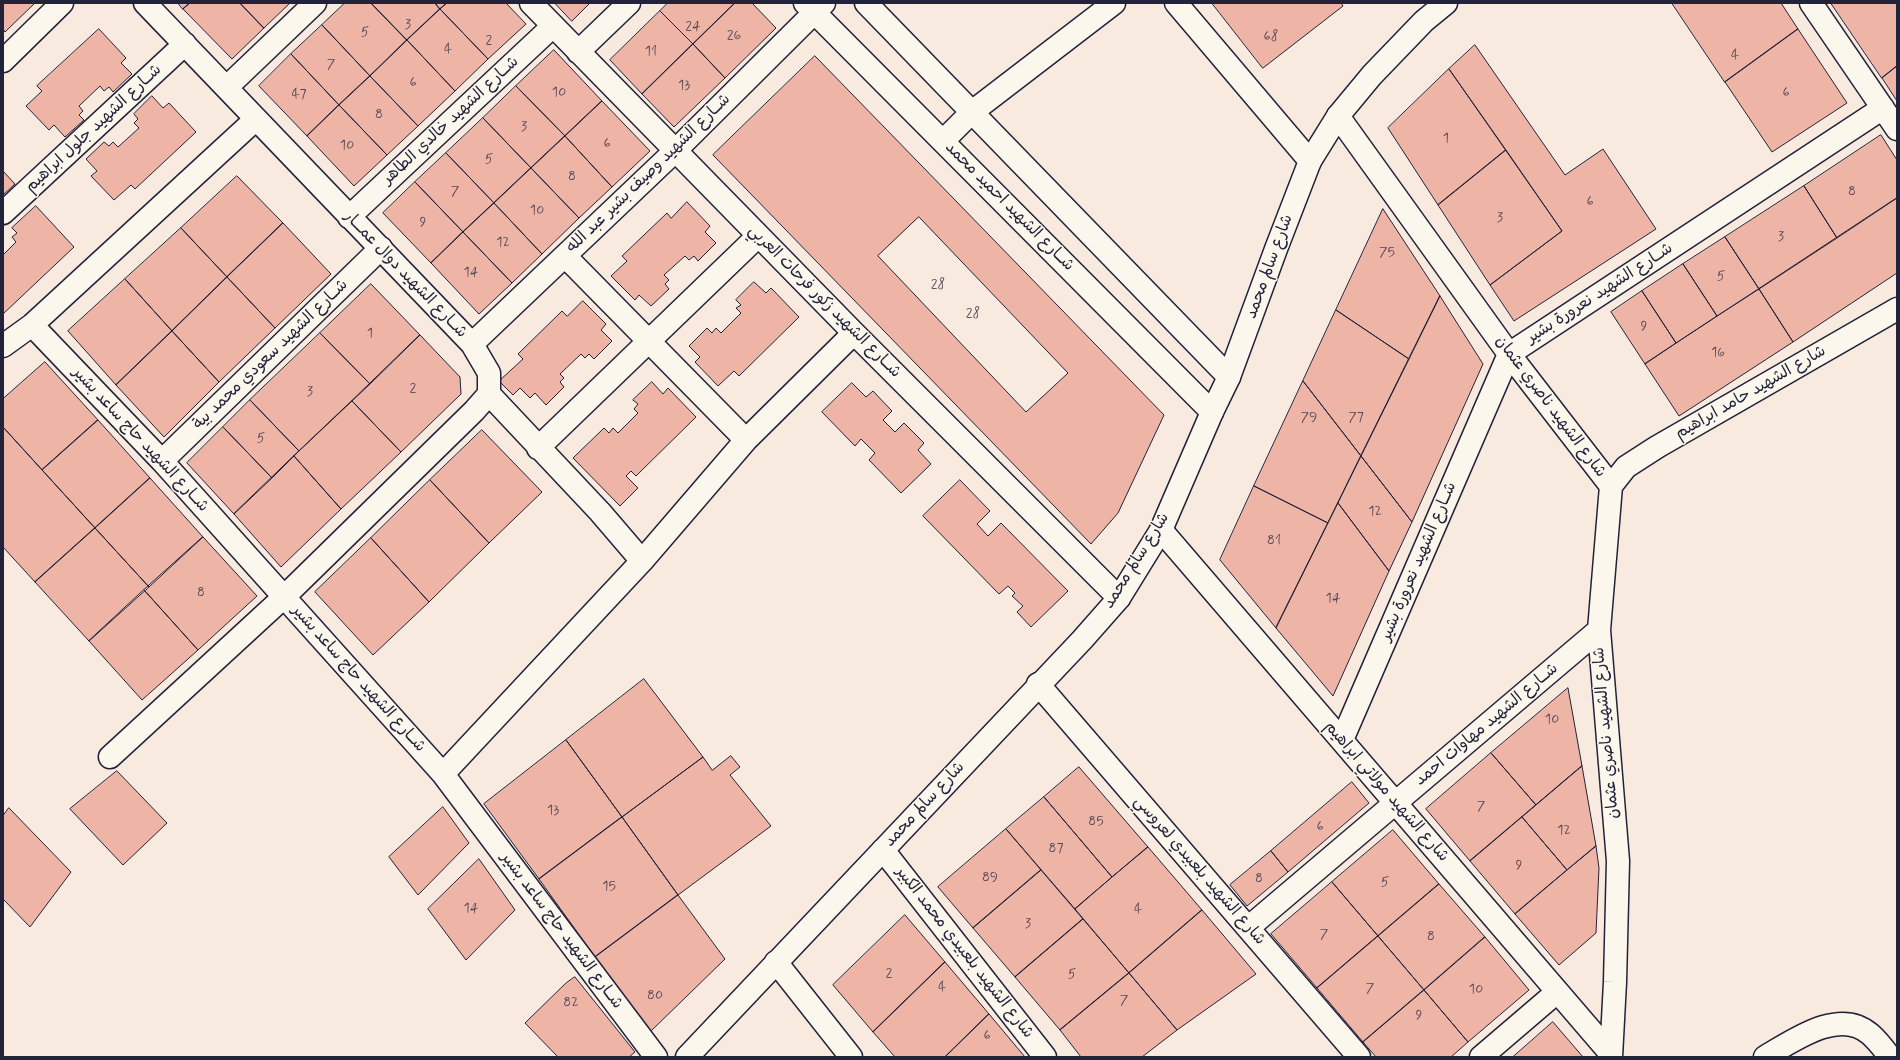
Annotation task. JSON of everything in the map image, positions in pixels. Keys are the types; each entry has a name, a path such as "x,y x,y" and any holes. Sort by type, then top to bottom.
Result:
{"street":[{"path":"3,61 62,3"},
{"name":"شــارع الشهيد دوال عمـــار","path":"145,3 472,344 489,373 489,394"},
{"path":"227,87 315,3"},
{"name":"شــارع الشهيد زكور فرحات العربي","path":"531,3 758,236 1119,598"},
{"path":"578,52 629,3"},
{"path":"866,3 1229,377"},
{"path":"943,141 972,112 1114,3"},
{"path":"1176,3 1310,161"},
{"name":"شارع سالم محمد","path":"687,1057 1038,684 1082,640 1119,598 1161,530 1212,412 1229,377 1310,161 1338,116 1372,75 1424,21 1446,3"},
{"path":"1811,3 1897,129"},
{"name":"شــارع الشهيد احميد محمد","path":"815,6 943,141 1212,412"},
{"name":"شــارع الشهيد وصيف بشير عبد الله","path":"472,344 675,151 815,6"},
{"name":"شــارع الشهيد خالدي الطاهر","path":"349,217 553,26"},
{"name":"شــارع الشهيد جلول ابراهيم","path":"3,213 185,44"},
{"name":"شــارع الشهيد نعرورة بشير","path":"1342,740 1509,354 1883,108"},
{"name":"شارع الشهيد ناصري عثمان","path":"1338,116 1509,354 1611,486 1599,630 1618,861 1615,982 1611,1055"},
{"path":"3,346 32,325 256,119"},
{"path":"538,448 758,236"},
{"name":"شــارع الشهيد سعودي محمد بية","path":"162,461 381,248"},
{"path":"565,256 746,440"},
{"name":"شارع الشهيد حامد ابراهيم","path":"1611,486 1626,467 1657,447 1897,310"},
{"name":"شــارع الشهيد حاج ساعد بشير","path":"32,325 162,461 443,774 656,1057"},
{"path":"443,774 642,561 746,440 854,333"},
{"path":"110,757 284,596 489,394 538,448 600,512 642,561"},
{"name":"شارع الشهيد مولاتي ابراهيم","path":"1161,530 1396,802 1611,1055"},
{"name":"شــارع الشهيد مهاوات احمد","path":"1248,928 1599,630"},
{"name":"شارع الشهيد بلعبيدي لعروسي","path":"1038,684 1359,1057"},
{"name":"شارع الشهيد بلعبيدي محمد الكبير","path":"883,850 1045,1057"},
{"path":"776,962 851,1057"},
{"path":"1481,1057 1557,992"},
{"path":"1765,1057 1805,1034 1834,1023 1852,1024 1869,1033 1890,1057"}],"building":[{"path":"3,3 35,3 5,32 3,29"},
{"path":"178,3 190,3 183,9"},
{"path":"190,3 240,3 264,28 232,59 183,9"},
{"path":"240,3 290,3 264,28"},
{"path":"345,3 371,3 407,40 370,76 322,25"},
{"path":"371,3 435,3 440,9 407,40"},
{"path":"435,3 447,3 440,9"},
{"path":"447,3 506,3 526,24 488,59 440,9"},
{"path":"555,3 590,3 572,21"},
{"path":"668,3 735,3 693,44 660,11"},
{"path":"735,3 752,3 776,28 725,78 693,44"},
{"path":"1212,3 1341,3 1343,6 1263,68"},
{"path":"1672,3 1781,3 1798,29 1725,82"},
{"path":"1831,3 1897,3 1897,66 1882,78"},
{"path":"440,9 488,59 455,91 407,40"},
{"path":"660,11 693,44 642,94 610,60"},
{"path":"322,25 370,76 339,105 291,54"},
{"path":"99,29 126,58 121,63 132,74 113,92 109,87 104,91 100,86 79,106 83,111 79,115 84,120 65,137 54,125 49,130 26,106 42,91 37,86"},
{"path":"1798,29 1847,103 1772,152 1725,82"},
{"path":"407,40 455,91 418,126 370,76"},
{"path":"693,44 725,78 674,127 642,94"},
{"path":"1475,45 1565,175 1603,149 1656,229 1514,321 1490,285 1562,231 1449,69"},
{"path":"554,50 602,101 565,136 516,86"},
{"path":"291,54 339,105 307,136 259,86"},
{"path":"815,56 1164,415 1118,513 1091,544 713,155"},
{"path":"1897,66 1897,101 1882,78"},
{"path":"1449,69 1506,150 1438,205 1388,128"},
{"path":"370,76 418,126 387,155 339,105"},
{"path":"516,86 565,136 531,168 483,118"},
{"path":"152,96 163,108 169,103 196,132 135,189 131,185 114,200 91,176 97,171 86,159 104,142 109,146 113,142 118,147 139,128 134,123 138,119 134,114"},
{"path":"602,101 650,151 612,187 565,136"},
{"path":"339,105 387,155 354,186 307,136"},
{"path":"483,118 531,168 494,203 446,153"},
{"path":"1881,135 1897,160 1897,198 1837,238 1804,186"},
{"path":"565,136 612,187 579,218 531,168"},
{"path":"1506,150 1562,231 1490,285 1438,205"},
{"path":"446,153 494,203 463,232 415,182"},
{"path":"531,168 579,218 542,254 494,203"},
{"path":"3,171 15,184 3,195"},
{"path":"237,176 283,223 227,277 181,228"},
{"path":"415,182 463,232 431,263 383,213"},
{"path":"1804,186 1837,238 1759,289 1725,237"},
{"path":"1897,198 1897,273 1793,342 1759,289"},
{"path":"687,202 710,226 705,232 716,243 698,261 694,256 689,260 685,256 664,275 669,280 665,284 669,289 651,306 639,295 635,300 611,276 627,261 622,256 667,213 671,218"},
{"path":"494,203 542,254 512,283 463,232"},
{"path":"36,206 74,247 3,314 3,255 16,242 12,237 17,233 12,228"},
{"path":"1383,209 1440,296 1409,359 1336,310"},
{"path":"919,217 1068,373 1026,412 878,256"},
{"path":"283,223 331,274 275,328 227,277"},
{"path":"181,228 227,277 172,331 125,279"},
{"path":"463,232 512,283 479,314 431,263"},
{"path":"1725,237 1759,289 1717,316 1683,264"},
{"path":"1683,264 1717,316 1676,343 1642,291"},
{"path":"227,277 275,328 219,382 172,331"},
{"path":"125,279 172,331 116,385 68,331"},
{"path":"754,282 766,293 771,288 799,317 739,376 734,371 718,386 695,362 700,357 689,346 707,328 712,333 716,328 721,333 741,313 736,308 741,305 736,300"},
{"path":"371,284 420,335 370,384 320,333"},
{"path":"1759,289 1793,342 1679,416 1645,364"},
{"path":"1642,291 1676,343 1645,364 1611,312"},
{"path":"1440,296 1483,364 1412,522 1361,456"},
{"path":"583,301 606,324 601,330 612,341 594,359 589,354 585,358 581,354 560,374 564,378 560,382 564,387 546,405 535,393 530,398 520,388 513,395 499,381 523,359 518,354 562,311 567,316"},
{"path":"1336,310 1409,359 1361,456 1303,381"},
{"path":"172,331 219,382 164,437 116,385"},
{"path":"320,333 370,384 299,451 250,400"},
{"path":"420,335 460,377 461,394 401,452 352,401"},
{"path":"45,362 98,420 42,470 3,427 3,399"},
{"path":"1303,381 1361,456 1328,523 1254,486"},
{"path":"652,382 663,394 668,388 696,417 636,476 631,471 626,476 638,488 620,506 573,458 604,428 609,433 613,428 618,433 638,413 634,409 638,404 633,400"},
{"path":"852,383 866,397 873,391 892,411 883,420 895,432 904,423 924,443 918,450 931,464 901,493 869,460 875,453 861,439 855,446 822,412"},
{"path":"250,400 299,451 272,478 223,427"},
{"path":"352,401 401,452 341,509 294,456"},
{"path":"98,420 150,478 95,528 42,470"},
{"path":"3,427 95,528 35,582 3,547"},
{"path":"223,427 272,478 234,514 187,463"},
{"path":"482,430 542,492 489,543 430,480"},
{"path":"294,456 341,509 281,567 234,514"},
{"path":"1361,456 1412,522 1389,571 1338,503"},
{"path":"150,478 203,537 149,587 95,528"},
{"path":"430,480 489,543 429,602 371,538"},
{"path":"960,480 990,511 977,524 988,536 1001,523 1068,591 1031,627 1017,612 1023,606 1012,596 1015,593 1008,586 999,594 923,516"},
{"path":"1254,486 1328,523 1276,628 1220,560"},
{"path":"1338,503 1389,571 1333,696 1276,628"},
{"path":"95,528 149,587 89,641 35,582"},
{"path":"203,537 257,596 198,650 144,590"},
{"path":"371,538 429,602 373,655 315,592"},
{"path":"144,590 198,650 142,700 89,641"},
{"path":"644,679 703,757 622,817 566,740"},
{"path":"1568,688 1582,766 1536,805 1491,753"},
{"path":"566,740 622,817 539,879 484,804"},
{"path":"1491,753 1536,805 1470,861 1426,809"},
{"path":"731,756 740,767 730,775 771,826 678,895 622,817 703,757 712,770"},
{"path":"1582,766 1596,846 1567,870 1522,817"},
{"path":"1079,767 1148,847 1112,877 1044,797"},
{"path":"117,771 167,823 123,865 70,809"},
{"path":"1352,782 1369,803 1288,872 1271,851"},
{"path":"1044,797 1112,877 1075,909 1006,829"},
{"path":"443,807 469,843 418,895 389,857"},
{"path":"9,808 71,872 30,927 3,899 3,816"},
{"path":"622,817 678,895 595,957 539,879"},
{"path":"1522,817 1567,870 1515,914 1470,861"},
{"path":"1006,829 1041,870 973,928 938,887"},
{"path":"1393,830 1439,884 1378,936 1332,882"},
{"path":"1596,846 1599,868 1596,933 1559,965 1515,914"},
{"path":"1148,847 1202,910 1129,973 1075,909"},
{"path":"1271,851 1288,872 1247,906 1230,885"},
{"path":"479,859 515,910 466,960 428,909"},
{"path":"1041,870 1083,919 1015,977 973,928"},
{"path":"1332,882 1378,936 1317,988 1271,934"},
{"path":"1439,884 1485,937 1424,990 1378,936"},
{"path":"678,895 725,959 650,1032 595,957"},
{"path":"1202,910 1256,974 1177,1030 1129,973"},
{"path":"905,915 945,962 873,1032 833,985"},
{"path":"1083,919 1129,973 1060,1030 1015,977"},
{"path":"1378,936 1424,990 1363,1042 1317,988"},
{"path":"1485,937 1529,990 1468,1042 1424,990"},
{"path":"945,962 989,1014 945,1057 895,1057 873,1032"},
{"path":"1129,973 1177,1030 1142,1057 1081,1057 1060,1030"},
{"path":"575,977 635,1052 629,1057 558,1057 525,1023 566,983"},
{"path":"1424,990 1468,1042 1451,1057 1376,1057 1363,1042"},
{"path":"989,1014 1025,1057 945,1057"},
{"path":"1553,1022 1583,1057 1513,1057"}]}
